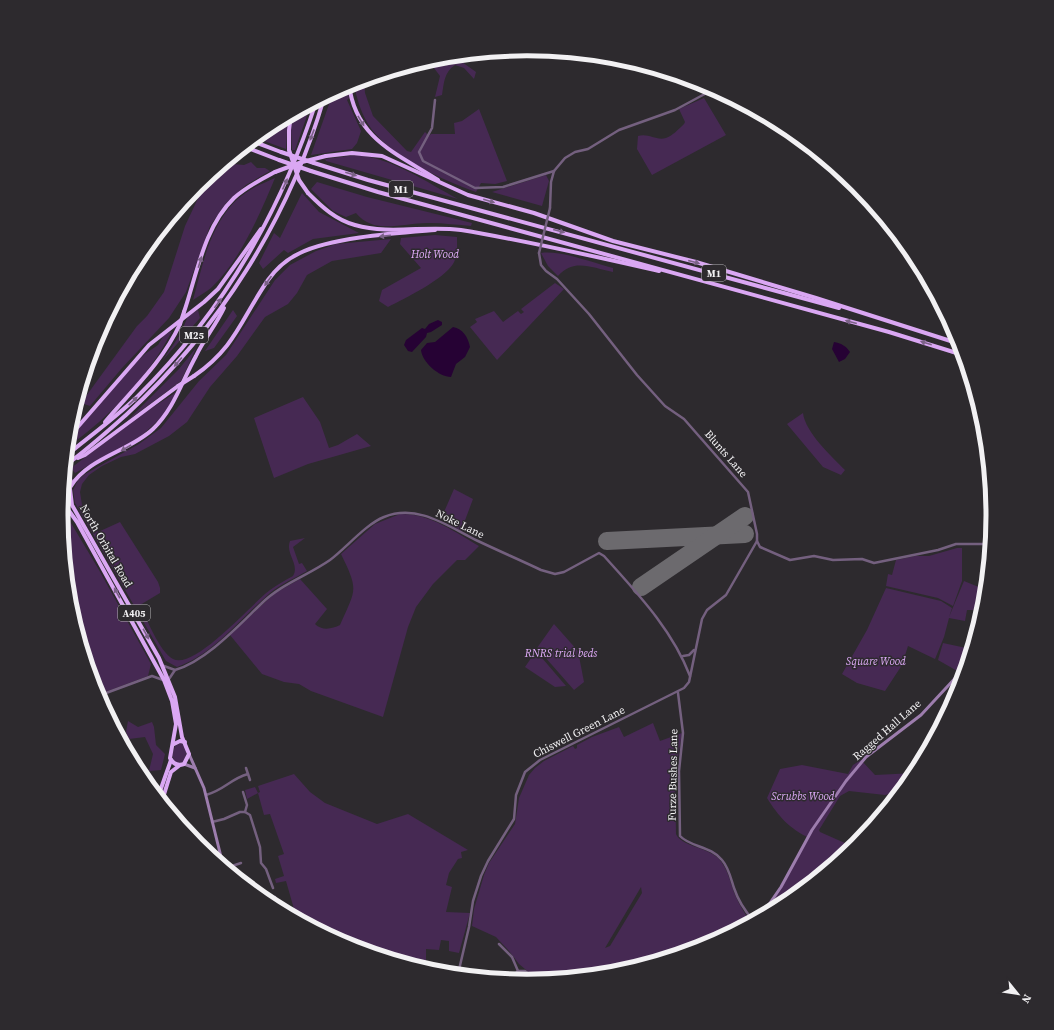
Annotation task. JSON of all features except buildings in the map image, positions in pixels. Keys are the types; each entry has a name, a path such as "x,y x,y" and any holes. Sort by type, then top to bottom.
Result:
{"highway":[{"path":"351,91 356,111 370,134 390,152 452,189"},
{"name":"M25","path":"72,461 111,429 172,370 228,299 247,270 283,206 317,122 322,104"},
{"name":"M25","path":"73,450 114,418 137,397 198,331 234,279 268,219 298,155 314,108"},
{"path":"290,122 289,150 299,180 319,205 335,216 357,226 384,230 426,228 452,229 583,254 706,282"},
{"name":"M1","path":"258,143 314,163 383,184 749,282 952,342"},
{"name":"M1","path":"251,149 311,171 378,192 888,332 957,353"},
{"path":"103,426 159,360 180,324 205,247 218,219 227,206 240,193 275,172 292,165 326,156 352,153 373,154 407,166 452,189 468,195 534,214 613,241 742,275 907,328"},
{"name":"M25","path":"76,428 148,345 204,302 218,289 268,219"},
{"path":"72,461 85,455 216,359 234,338 267,280 284,262 299,253 321,245 368,238 452,229"},
{"name":"M25","path":"71,487 82,472 144,436 163,419 178,394 195,357 219,318 228,299"},
{"name":"North Orbital Road","path":"70,478 71,502 75,511 164,666 175,697 184,742"},
{"name":"North Orbital Road","path":"68,510 77,522 164,680 175,717 176,729 174,744"},
{"path":"160,790 171,760 170,756 174,744 184,742 189,754 182,764 171,772 164,795"},
{"path":"171,760 182,764"}],"street":[{"path":"435,100 432,128 419,152 423,161 475,188 503,187 554,171 565,158 575,152 588,149 619,130 674,110 707,93"},
{"name":"Blunts Lane","path":"554,171 551,182 550,208 539,253 541,265 546,271 557,279 589,314 665,406 684,420 748,492 757,534 757,541 760,547"},
{"name":"Noke Lane","path":"175,670 193,662 213,647 276,590 324,564 341,551 355,537 383,517 405,512 433,518 541,570 555,574 564,572 599,552 644,601 665,628 683,656 690,676"},
{"name":"Chiswell Green Lane","path":"459,969 470,927 473,901 481,876 488,861 514,819 517,791 525,772 540,760 678,692 687,685 702,619 707,610 726,595 757,541"},
{"path":"753,547 760,547 790,560 814,556 833,560 862,559 874,563 938,550 956,544 985,544"},
{"path":"683,656 689,655 695,649"},
{"path":"164,666 175,670 169,679"},
{"path":"104,694 152,676 158,667"},
{"path":"152,676 164,680"},
{"name":"Ragged Hall Lane","path":"768,905 781,887 812,830 846,781 866,757 921,714 957,676"},
{"name":"Furze Bushes Lane","path":"678,692 683,733 679,771 680,836 684,840 704,847 721,859 729,872 734,890 750,916"},
{"path":"189,754 206,795 221,857"},
{"path":"182,764 195,768"},
{"path":"246,768 250,780"},
{"path":"206,795 221,790 235,778 248,774"},
{"path":"243,792 247,807 245,812"},
{"path":"212,822 224,820 240,812 245,812 252,819 260,847 261,862 267,871 273,888"},
{"path":"232,866 241,863"},
{"path":"499,944 512,957 518,971"},
{"path":"515,974 518,971 525,971 529,974"}],"green space":[{"path":"463,61 462,62 476,72 474,79 464,68 455,65 447,74 442,95 435,97 440,76 432,66 440,65 445,66 448,63"},
{"path":"364,86 365,93 373,116 407,151 411,152 425,132 429,136 431,134 455,134 454,123 462,121 479,109 507,181 495,184 481,183 476,192 416,165 388,146 377,136 365,119 355,89"},
{"path":"348,92 349,98 347,100 361,131 357,143 352,149 311,155 330,100"},
{"path":"704,98 726,135 652,175 637,149 638,136 646,135 659,139 668,137 678,130 685,122 679,109"},
{"path":"308,111 295,150 292,150 291,129 293,120"},
{"path":"288,123 286,149 262,140"},
{"path":"356,155 370,157 396,166 458,199 326,161 325,159"},
{"path":"251,162 257,168 265,168 270,171 246,185 226,203 210,226 186,292 169,318 122,368 90,406 82,403 137,326 147,316 164,292 185,226 202,190 229,166 233,164 244,165"},
{"path":"546,175 549,181 542,206 492,192"},
{"path":"275,178 256,222 240,251 211,288 193,300 201,269 211,239 218,224 237,200 250,190"},
{"path":"317,182 367,197 472,223 471,226 435,223 390,226 372,224 363,220 356,213 346,217 333,211 311,189"},
{"path":"302,193 319,212 359,233 313,239 288,253 284,250 263,269 259,263 274,233 280,238"},
{"name":"Holt Wood","path":"435,235 457,237 456,258 448,270 433,282 388,307 379,301 382,290 421,268 400,244 401,238"},
{"path":"391,239 381,253 332,261 307,275 297,293 288,304 265,317 237,356 210,387 187,422 169,436 135,454 121,457 102,466 89,475 82,484 80,492 82,505 98,532 120,522 158,582 160,593 140,605 158,642 173,659 183,660 195,655 223,634 270,590 293,576 295,567 289,550 290,541 305,538 293,547 299,564 302,563 307,571 270,593 215,645 203,654 177,667 166,661 75,503 73,490 78,480 85,474 139,444 161,428 199,381 226,355 275,280 290,265 316,251 336,244"},
{"path":"541,253 558,253 577,258 613,268 613,272 591,267 577,266 564,270 558,276 548,266"},
{"path":"555,283 564,289 497,360 470,327 477,322 475,319 494,311 503,322 518,311 521,314 524,312 521,309"},
{"path":"198,310 200,318 162,361 180,335 188,316"},
{"path":"233,310 237,316 214,348 205,351"},
{"path":"172,331 152,365 140,380 113,409 74,442 76,432 133,365 158,345 164,335"},
{"path":"196,348 181,381 127,421 179,369"},
{"path":"178,391 163,416 140,437 75,473 71,468 141,415"},
{"path":"303,397 320,422 329,448 338,445 357,434 371,446 308,464 274,478 254,418"},
{"path":"803,413 805,420 814,436 845,470 841,475 823,467 787,424"},
{"path":"454,489 473,499 461,531 441,519"},
{"path":"400,514 421,517 441,524 479,546 465,560 457,560 433,584 416,607 408,627 383,717 311,691 299,684 284,682 262,674 230,635 275,593 300,579 327,609 315,624 321,628 327,629 340,625 353,590 351,576 341,554 375,524"},
{"path":"68,518 99,570 151,664 148,676 104,693 92,663 77,605 72,575"},
{"path":"962,548 962,581 953,606 938,598 886,586 888,574 892,575 896,560 915,556 929,556"},
{"name":"Square Wood","path":"964,581 980,588 977,604 973,610 967,610 965,621 949,618 944,637 935,659 908,646 902,665 885,691 857,683 842,674 867,630 886,588 941,601 952,608 949,617"},
{"name":"RNRS trial beds","path":"554,624 578,651 584,682 574,690 537,648"},
{"path":"943,643 966,648 959,672 938,660"},
{"path":"536,651 566,686 555,687 525,667"},
{"path":"128,721 138,727 152,722 156,745 165,754 161,770 149,771 153,754 145,737 129,739 126,732"},
{"path":"653,723 660,741 682,733 675,775 676,834 683,841 713,854 722,862 734,892 748,917 703,939 675,950 646,958 587,970 531,974 519,964 496,937 472,926 474,909 484,875 489,863 515,824 519,798 529,775 535,768 544,761 573,746 575,749 577,748 577,745 592,737 619,727 624,737","holes":["641,887 642,893 610,946 605,948"]},
{"path":"181,743 186,749 186,754 183,762 177,763 172,755 175,746"},
{"name":"Scrubbs Wood","path":"861,760 875,775 906,773 892,793 885,795 849,791 840,796 819,830 820,832 847,844 806,879 771,904 809,838 785,821 767,798 780,769 802,765 848,774 853,765"},
{"path":"294,774 310,792 325,803 377,824 408,814 468,850 461,852 462,858 458,859 449,873 446,885 452,887 446,912 470,913 459,953 449,951 449,941 441,940 439,950 426,949 426,962 408,958 379,950 351,939 324,927 292,910 294,909 286,881 276,883 275,879 284,876 278,856 284,854 270,814 264,815 258,793 260,792 258,786"},
{"path":"255,787 258,793 247,799 245,790"}],"shaded area":[{"path":"438,320 442,322 442,325 427,333 426,337 412,352 408,351 404,345 406,340 422,328 425,329 429,324"},
{"path":"453,327 457,328 464,334 470,347 465,357 456,364 451,377 436,372 424,359 421,350 427,343 435,342"},
{"path":"834,342 843,345 850,352 845,359 839,362 832,349"}],"runway":[{"path":"641,587 745,516"},
{"path":"607,541 745,534"}]}
